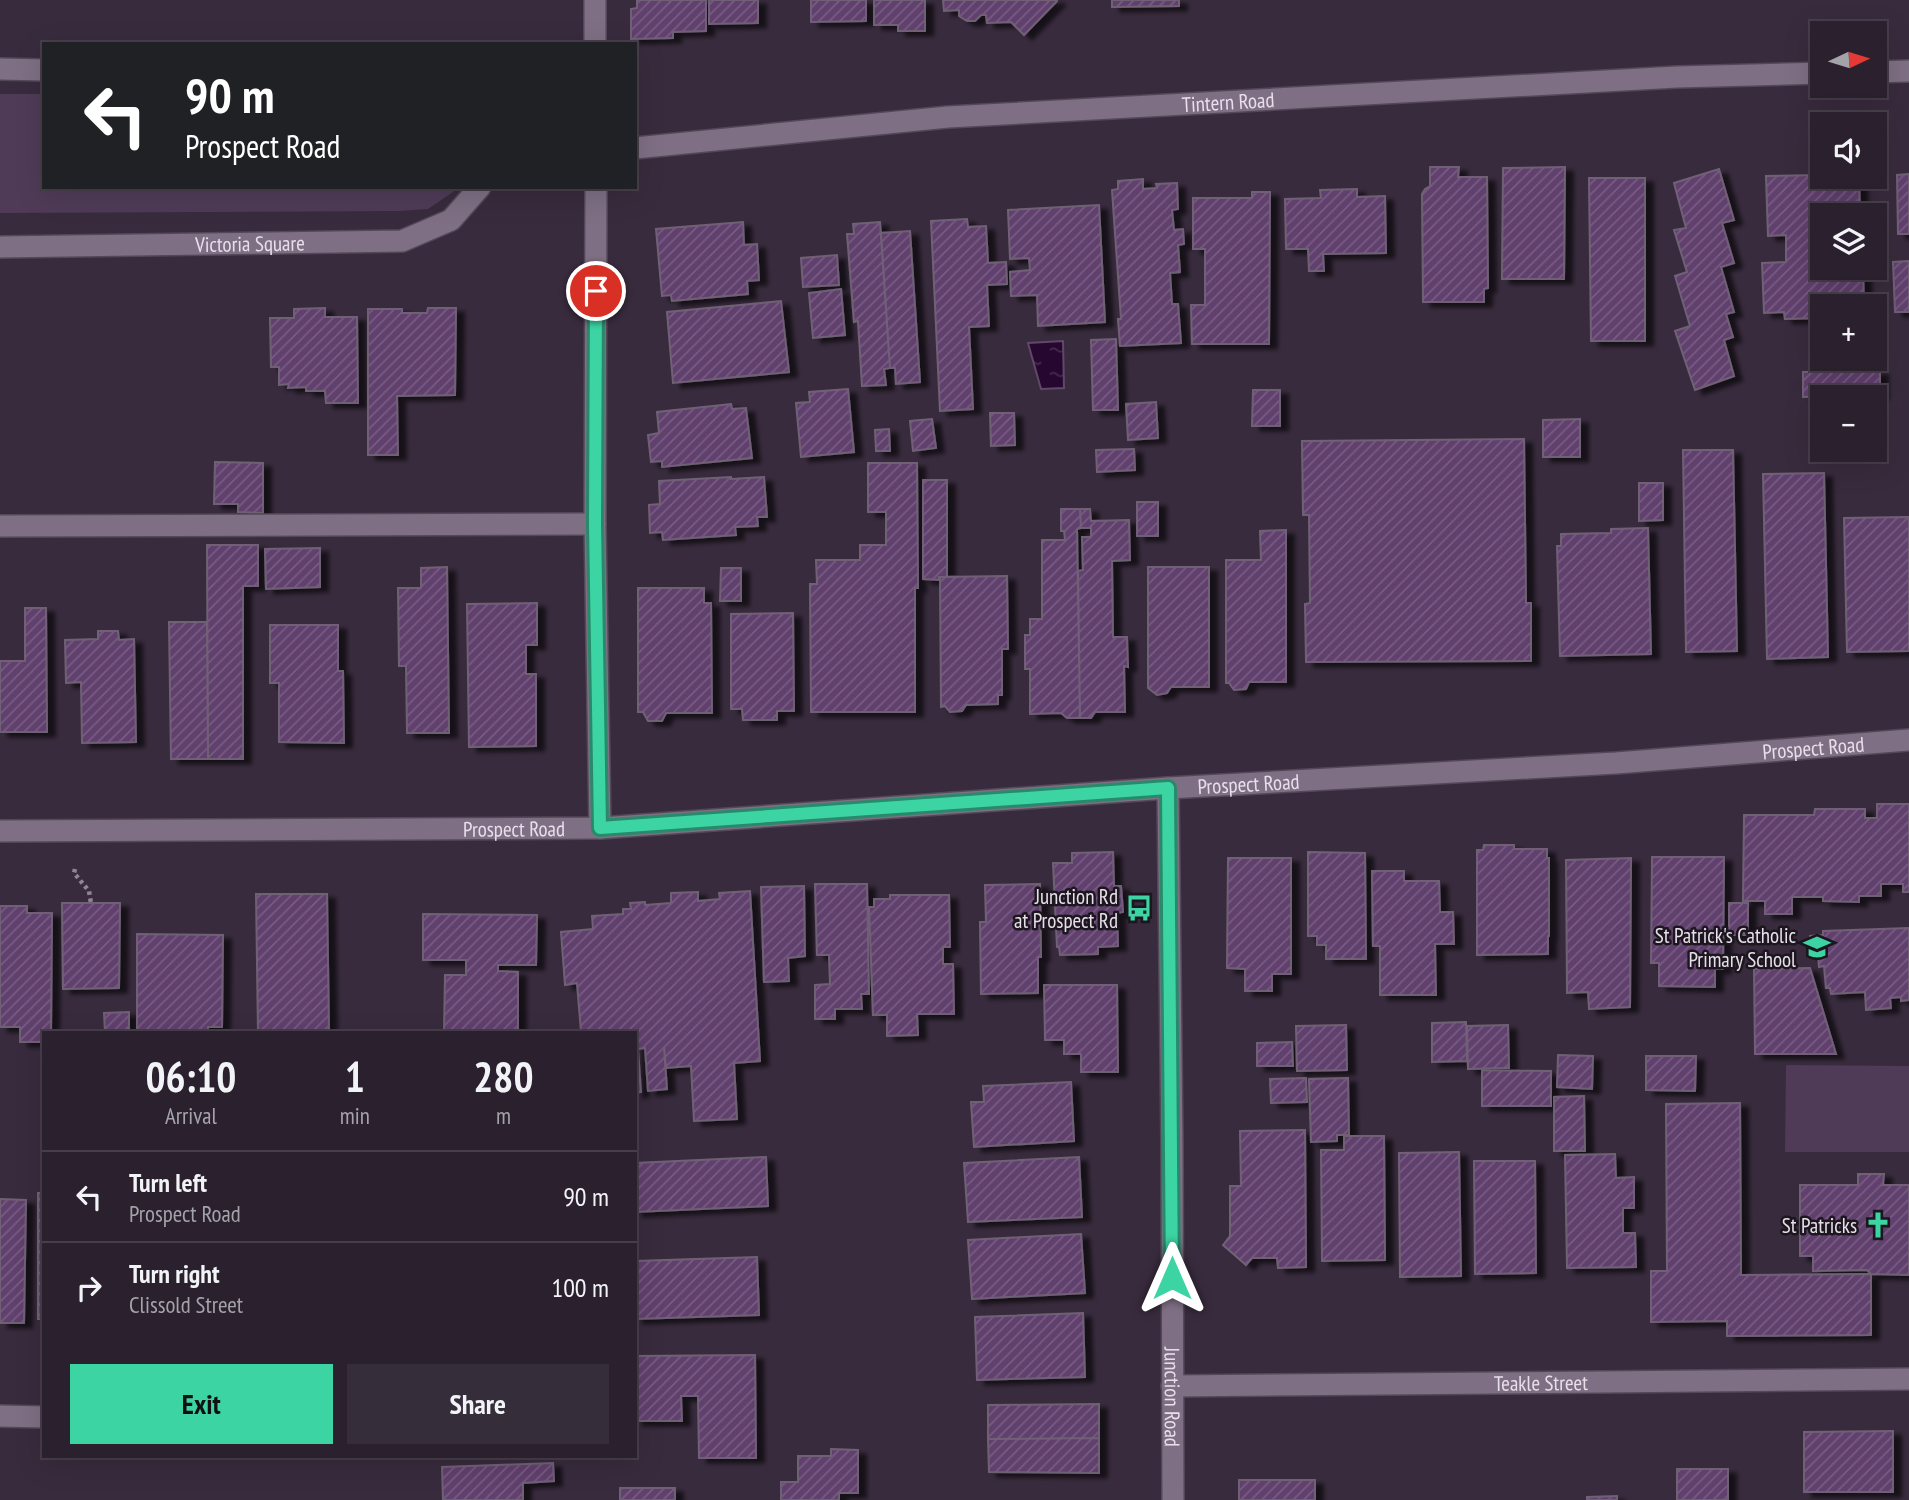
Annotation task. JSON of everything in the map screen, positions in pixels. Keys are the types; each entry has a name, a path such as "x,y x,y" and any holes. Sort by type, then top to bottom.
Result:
{"street":[{"path":"595,0 595,42"},
{"path":"0,69 42,69"},
{"path":"1887,72 1909,71"},
{"name":"Tintern Road","path":"637,148 948,117 1677,77 1810,73"},
{"name":"Victoria Square","path":"0,247 402,241 451,220 478,189"},
{"path":"596,189 595,524 600,828"},
{"path":"0,526 595,524"},
{"name":"Prospect Road","path":"0,831 600,828 1168,788 1616,763 1909,740"},
{"name":"Junction Road","path":"1168,788 1172,1500"},
{"name":"Teakle Street","path":"1172,1386 1909,1378"},
{"path":"0,1416 42,1417"}],"path":[{"path":"75,869 74,873 89,891 91,903"}],"shaded area":[{"path":"0,94 42,94 42,189 454,189 428,209 399,211 0,213"},
{"path":"1786,1065 1909,1066 1909,1152 1785,1152"}],"water":[{"path":"1063,341 1064,388 1041,389 1028,343"}],"building":[{"path":"637,0 706,0 706,31 673,32 673,38 631,39 631,9 637,8"},
{"path":"709,0 758,0 758,23 709,24"},
{"path":"811,0 866,0 866,21 811,22"},
{"path":"874,0 925,0 925,31 898,31 898,25 874,25"},
{"path":"943,0 1057,1 1024,35 1011,22 987,23 986,15 981,15 975,21 967,21 959,16 959,10 944,11"},
{"path":"1112,0 1179,0 1179,6 1112,7"},
{"path":"1430,167 1459,167 1458,177 1487,177 1488,288 1484,289 1484,302 1423,302 1422,194 1430,186"},
{"path":"1565,167 1564,279 1502,279 1503,168"},
{"path":"1719,169 1734,220 1722,223 1734,263 1721,267 1734,312 1726,314 1733,337 1724,340 1734,376 1695,390 1675,331 1690,326 1675,276 1687,272 1674,230 1686,228 1674,183"},
{"path":"1909,174 1909,234 1898,234 1897,175"},
{"path":"1810,175 1810,189 1859,189 1860,203 1810,203 1810,280 1863,280 1864,294 1810,294 1810,318 1785,319 1784,312 1764,313 1762,263 1786,262 1786,235 1768,236 1766,176"},
{"path":"1589,178 1645,178 1645,341 1591,341"},
{"path":"1143,179 1143,189 1157,188 1156,184 1177,183 1178,209 1172,210 1174,230 1183,229 1184,244 1178,245 1180,272 1170,273 1172,304 1178,304 1181,343 1120,346 1118,319 1121,319 1112,190 1118,189 1118,181"},
{"path":"1357,189 1357,197 1385,196 1386,253 1323,254 1324,271 1309,271 1308,249 1286,249 1285,199 1321,198 1320,190"},
{"path":"1252,192 1270,192 1269,344 1192,344 1191,305 1205,305 1205,249 1193,249 1193,198 1252,198"},
{"path":"1099,205 1105,322 1038,326 1037,295 1011,296 1010,272 1030,270 1029,258 1010,259 1008,210"},
{"path":"967,219 968,227 986,226 988,263 1006,262 1007,284 987,285 989,326 969,327 973,409 940,411 931,221"},
{"path":"743,222 744,245 757,244 759,280 747,281 748,294 672,301 671,295 662,296 656,229"},
{"path":"880,222 890,368 884,369 886,385 862,386 858,321 854,322 847,234 854,234 853,224"},
{"path":"910,231 920,382 896,384 895,368 890,368 881,233"},
{"path":"837,255 839,285 803,287 801,258"},
{"path":"1909,261 1909,312 1895,312 1893,262"},
{"path":"841,289 845,335 813,338 809,293"},
{"path":"781,301 789,372 673,383 667,312"},
{"path":"325,308 325,317 357,317 358,403 326,403 325,391 306,391 306,387 288,388 289,384 279,385 279,367 271,367 270,318 294,318 294,309"},
{"path":"428,308 456,308 455,395 397,396 398,455 368,455 368,309 402,309 402,313 427,313"},
{"path":"1116,339 1118,410 1093,410 1091,340"},
{"path":"1880,371 1880,385 1810,385 1810,397 1803,397 1803,372"},
{"path":"848,389 854,452 801,457 796,403 810,402 809,392"},
{"path":"1253,390 1280,390 1280,426 1252,426"},
{"path":"1156,402 1158,438 1128,440 1126,404"},
{"path":"731,404 732,409 746,408 752,458 662,467 662,461 651,462 648,435 659,433 657,412"},
{"path":"990,413 1014,413 1015,445 991,446"},
{"path":"932,419 936,448 913,451 910,421"},
{"path":"1580,419 1580,457 1543,457 1543,420"},
{"path":"889,429 890,451 876,451 875,430"},
{"path":"1524,439 1526,603 1531,603 1531,661 1306,662 1305,604 1310,603 1309,515 1303,515 1302,441"},
{"path":"1134,449 1135,470 1097,472 1096,450"},
{"path":"1683,450 1733,450 1737,651 1686,652"},
{"path":"215,462 263,463 263,513 238,512 238,504 214,504"},
{"path":"868,463 917,463 915,712 811,712 810,584 817,584 816,560 860,560 860,545 886,545 886,512 868,512"},
{"path":"1824,473 1828,657 1767,659 1763,474"},
{"path":"764,477 767,517 757,517 758,526 735,527 736,535 663,540 662,532 650,533 649,505 660,504 659,481"},
{"path":"923,480 947,480 947,577 939,577 939,580 923,579"},
{"path":"1639,483 1663,483 1663,520 1639,521"},
{"path":"1137,502 1158,502 1158,536 1137,536"},
{"path":"1061,509 1080,509 1081,528 1077,529 1080,718 1067,718 1061,713 1030,714 1030,669 1025,669 1025,635 1030,635 1030,619 1042,619 1042,540 1065,540 1064,531 1061,531"},
{"path":"1080,509 1090,509 1091,521 1129,520 1130,560 1112,561 1113,637 1127,637 1128,667 1124,666 1125,712 1095,712 1091,718 1080,718 1078,571 1083,570 1082,537 1091,537 1091,528 1081,528"},
{"path":"1909,517 1909,651 1847,652 1844,518"},
{"path":"1648,528 1651,654 1560,656 1557,546 1561,546 1561,534 1611,533 1611,529"},
{"path":"1286,530 1286,682 1249,682 1246,689 1234,690 1226,683 1226,560 1261,560 1260,531"},
{"path":"207,545 258,545 258,586 243,586 243,759 208,759"},
{"path":"320,548 320,587 266,589 265,549"},
{"path":"447,567 449,733 407,733 406,666 399,666 398,588 421,588 421,568"},
{"path":"1148,567 1209,567 1209,687 1171,687 1167,693 1157,695 1148,688"},
{"path":"721,568 741,568 741,601 720,601"},
{"path":"1007,576 1008,649 1002,649 1002,695 998,695 998,704 966,705 962,711 950,712 945,706 941,707 940,577"},
{"path":"638,588 704,588 704,603 711,603 712,713 666,713 662,721 648,721 643,712 638,712"},
{"path":"537,603 537,645 526,645 526,674 536,674 536,746 469,747 467,604"},
{"path":"25,608 46,608 47,732 0,732 0,661 25,661"},
{"path":"793,613 794,711 777,711 777,720 743,720 742,709 731,709 731,614"},
{"path":"169,622 207,622 208,759 171,759"},
{"path":"270,625 338,625 338,671 343,671 344,743 279,742 279,683 270,683"},
{"path":"98,631 118,631 119,640 134,639 136,742 82,743 81,682 66,683 65,640 98,639"},
{"path":"1877,804 1909,804 1909,892 1903,892 1903,884 1881,884 1881,896 1859,896 1859,902 1823,901 1823,897 1792,897 1792,914 1765,914 1765,901 1743,901 1744,815 1814,815 1815,809 1865,809 1865,818 1877,818"},
{"path":"1484,845 1547,849 1548,954 1477,955 1477,850 1483,850"},
{"path":"1113,852 1114,886 1121,886 1123,912 1117,913 1118,946 1098,947 1098,954 1060,955 1057,947 1053,863 1072,863 1072,853"},
{"path":"1308,852 1365,853 1366,959 1326,959 1326,945 1317,945 1317,936 1308,936"},
{"path":"1652,857 1724,857 1723,969 1715,969 1715,987 1659,986 1659,963 1651,963"},
{"path":"1228,858 1291,858 1291,974 1272,974 1272,991 1245,991 1245,969 1227,968"},
{"path":"1631,858 1630,1007 1589,1009 1588,992 1567,993 1566,860"},
{"path":"1372,871 1404,871 1404,881 1439,881 1440,912 1453,912 1454,944 1435,944 1436,995 1380,995 1380,946 1373,946"},
{"path":"815,884 867,884 869,994 861,994 862,1009 835,1009 835,1019 815,1019 815,985 830,984 829,955 817,955"},
{"path":"1040,884 1041,957 1038,957 1038,993 981,994 980,922 986,922 985,885"},
{"path":"804,886 805,956 788,958 789,981 764,982 761,887"},
{"path":"750,891 760,1061 734,1063 737,1119 694,1121 691,1066 666,1068 664,1047 667,1089 648,1091 645,1048 638,1049 641,1092 637,1093 637,1031 581,1031 577,983 565,985 561,932 593,929 592,916 623,914 623,909 631,909 630,903 671,903 671,893 698,892 698,901 720,899 719,893"},
{"path":"256,894 327,894 329,1031 258,1031"},
{"path":"890,895 949,895 950,947 943,947 943,964 953,964 954,1014 917,1014 918,1035 887,1036 887,1015 873,1015 869,907 874,907 874,899 890,899"},
{"path":"62,903 120,903 119,988 63,989"},
{"path":"1729,903 1748,903 1748,935 1729,935"},
{"path":"0,906 27,906 27,913 52,913 51,1031 42,1031 42,1042 20,1042 20,1027 0,1027"},
{"path":"423,914 537,915 536,965 498,965 498,971 518,972 518,1031 444,1031 445,975 466,975 466,960 423,960"},
{"path":"1909,928 1909,1000 1901,1001 1901,997 1890,998 1891,1008 1866,1010 1865,992 1831,994 1830,988 1826,988 1824,966 1819,967 1818,955 1811,956 1810,936 1823,935 1823,931"},
{"path":"137,934 223,935 222,1027 208,1027 208,1031 137,1031"},
{"path":"1810,968 1836,1054 1755,1054 1754,969"},
{"path":"1044,985 1117,985 1118,1072 1081,1072 1081,1054 1064,1054 1064,1040 1045,1040"},
{"path":"129,1012 129,1031 105,1031 104,1013"},
{"path":"1466,1022 1467,1061 1432,1062 1432,1023"},
{"path":"1346,1025 1347,1070 1297,1071 1296,1026"},
{"path":"1508,1025 1509,1068 1468,1069 1467,1026"},
{"path":"1292,1042 1293,1066 1257,1066 1257,1043"},
{"path":"1558,1055 1593,1056 1592,1089 1557,1087"},
{"path":"1646,1056 1696,1056 1695,1091 1646,1090"},
{"path":"1482,1070 1551,1071 1551,1106 1482,1106"},
{"path":"1306,1078 1307,1102 1271,1103 1270,1079"},
{"path":"1348,1078 1349,1135 1337,1135 1337,1141 1311,1142 1309,1079"},
{"path":"1071,1082 1074,1141 974,1147 971,1102 984,1102 983,1086"},
{"path":"1584,1096 1585,1151 1554,1151 1554,1097"},
{"path":"1740,1103 1741,1275 1871,1274 1871,1335 1727,1336 1727,1321 1651,1322 1651,1271 1667,1271 1666,1104"},
{"path":"1305,1130 1306,1267 1278,1268 1277,1258 1252,1258 1246,1265 1223,1245 1230,1236 1230,1186 1241,1186 1240,1131"},
{"path":"1344,1136 1384,1136 1385,1260 1322,1261 1321,1150 1344,1150"},
{"path":"1459,1152 1461,1276 1400,1277 1399,1153"},
{"path":"1615,1154 1616,1178 1634,1177 1634,1208 1623,1208 1623,1233 1635,1233 1636,1267 1567,1268 1565,1155"},
{"path":"766,1157 768,1206 637,1212 637,1163"},
{"path":"1079,1157 1082,1217 968,1222 964,1163"},
{"path":"1474,1161 1535,1161 1536,1273 1475,1274"},
{"path":"1858,1174 1884,1174 1883,1185 1909,1185 1909,1275 1871,1274 1867,1270 1813,1271 1813,1256 1800,1256 1800,1185 1858,1185"},
{"path":"38,1193 42,1193 42,1319 38,1319"},
{"path":"0,1199 26,1200 24,1323 0,1323"},
{"path":"1081,1234 1085,1293 972,1299 968,1240"},
{"path":"757,1257 759,1315 637,1319 637,1261"},
{"path":"1083,1313 1085,1377 977,1380 975,1317"},
{"path":"755,1355 756,1458 699,1458 698,1396 681,1396 682,1421 637,1421 637,1356"},
{"path":"1099,1404 1099,1438 988,1439 988,1405"},
{"path":"1893,1431 1893,1492 1804,1492 1804,1432"},
{"path":"1099,1438 1099,1473 989,1472 988,1439"},
{"path":"831,1449 858,1450 858,1493 839,1493 839,1500 781,1500 781,1482 798,1482 798,1456 831,1456"},
{"path":"553,1463 554,1481 523,1483 523,1500 443,1500 442,1467"},
{"path":"1677,1469 1728,1469 1728,1500 1677,1500"},
{"path":"1239,1480 1315,1480 1315,1500 1239,1500"},
{"path":"620,1488 675,1488 675,1500 620,1500"},
{"path":"1617,1496 1617,1500 1587,1500 1587,1497"}],"place":[{"name":"Junction Rd at Prospect Rd","path":"1139,908"},
{"name":"St Patrick's Catholic Primary School","path":"1817,947"},
{"name":"St Patricks","path":"1878,1225"}],"route":[{"path":"596,291 595,524 600,828 1168,788 1172,1278"}]}
